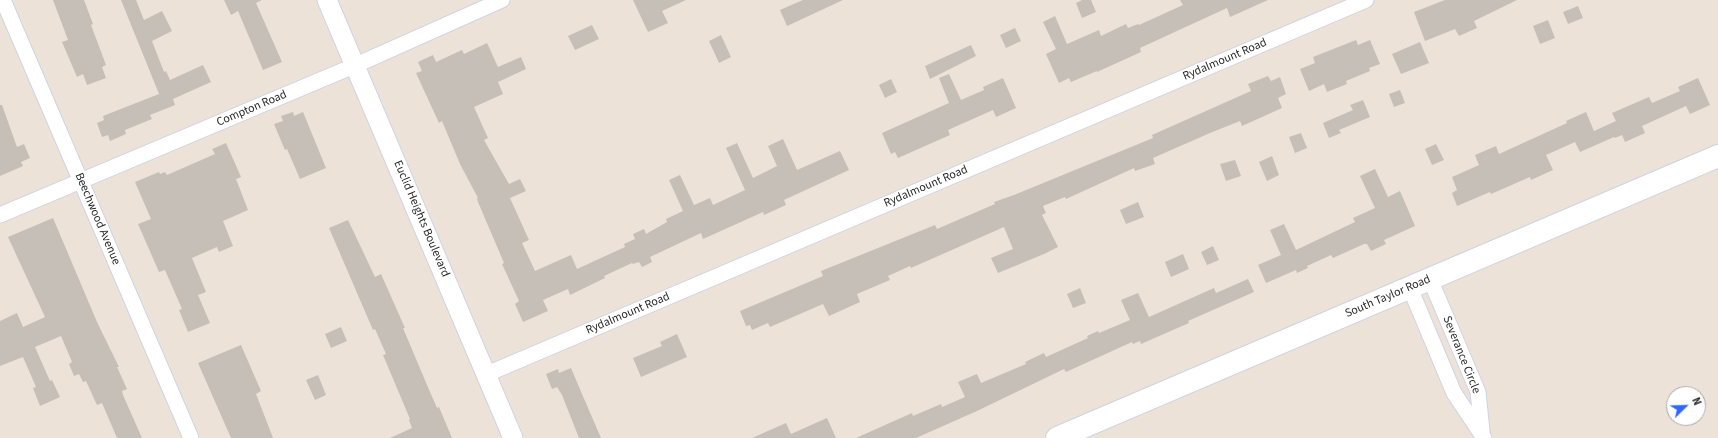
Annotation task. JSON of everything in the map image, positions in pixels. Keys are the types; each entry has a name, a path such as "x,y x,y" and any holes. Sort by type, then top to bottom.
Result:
{"main road":[{"name":"South Taylor Road","path":"1057,438 1718,156"}],"street":[{"name":"Beechwood Avenue","path":"3,0 191,438"},
{"name":"Euclid Heights Boulevard","path":"327,0 356,65 513,438"},
{"name":"Compton Road","path":"0,215 356,65 502,0"},
{"name":"Rydalmount Road","path":"487,374 1366,0"},
{"name":"Severance Circle","path":"1430,279 1478,392 1483,436"},
{"name":"Severance Circle","path":"1410,288 1454,393 1483,436"}],"building":[{"path":"53,0 84,0 93,24 91,25 106,65 102,67 106,78 87,85 83,74 77,77 62,42 68,40"},
{"path":"121,0 136,0 144,20 162,11 172,31 152,41 164,72 166,71 170,80 203,65 211,82 173,99 175,105 150,115 152,119 125,130 126,134 110,141 108,135 102,137 97,123 104,120 103,116 159,94"},
{"path":"224,0 262,0 256,3 282,62 263,70 238,11 231,15"},
{"path":"633,0 686,0 662,11 668,23 648,32"},
{"path":"803,0 843,0 787,26 780,10"},
{"path":"1082,0 1091,0 1096,12 1082,18 1076,3"},
{"path":"1180,0 1268,0 1230,17 1227,8 1140,48 1141,52 1097,72 1071,82 1069,78 1059,83 1046,54 1056,49 1043,22 1055,16 1067,44 1099,30 1101,36 1126,24 1128,28 1138,24 1139,25 1183,5"},
{"path":"1445,0 1517,0 1474,21 1477,28 1459,36 1455,29 1425,41 1414,12"},
{"path":"1578,6 1583,18 1568,24 1563,12"},
{"path":"1548,20 1555,38 1540,44 1533,26"},
{"path":"592,25 599,39 575,50 568,36"},
{"path":"1015,28 1021,41 1006,48 1000,35"},
{"path":"721,35 731,57 719,63 709,41"},
{"path":"1356,40 1358,45 1370,40 1380,64 1369,68 1370,71 1346,81 1347,84 1327,92 1324,84 1309,91 1300,69 1315,63 1313,57"},
{"path":"1420,42 1429,63 1401,74 1392,54"},
{"path":"487,43 498,67 521,57 526,69 498,82 503,94 474,107 488,138 484,140 509,184 520,179 526,191 510,198 529,240 522,243 535,271 571,255 577,269 625,247 624,244 635,239 633,234 644,229 646,234 667,222 666,219 683,211 669,180 680,175 694,205 710,198 713,205 745,190 726,148 737,143 753,178 777,166 768,146 783,139 797,170 840,151 849,170 784,200 786,205 764,215 763,212 703,239 701,233 650,257 652,262 642,267 639,262 632,263 604,276 605,278 570,295 568,289 543,300 548,311 523,322 515,304 519,301 502,264 504,263 478,202 478,198 460,164 442,121 439,123 416,73 422,71 418,62 433,55 436,62 462,50 464,54"},
{"path":"971,45 976,56 930,79 925,66"},
{"path":"949,74 961,100 984,90 983,87 1003,78 1016,108 996,117 993,110 948,130 950,135 898,158 895,152 891,154 882,133 949,103 939,78"},
{"path":"1268,76 1271,81 1280,77 1286,94 1278,98 1282,108 1242,126 1240,121 1210,133 1153,158 1155,164 1135,171 1134,168 1066,199 1065,197 1043,206 1046,213 1042,215 1058,247 1044,254 998,273 991,258 1013,249 1004,227 911,268 910,266 888,276 890,280 857,294 860,302 829,316 823,304 770,327 768,323 752,330 750,325 746,326 740,311 823,276 821,271 935,225 937,229 995,204 994,202 1153,138 1152,135 1251,91 1248,84"},
{"path":"1698,78 1710,105 1690,114 1686,106 1642,126 1645,133 1625,142 1622,135 1580,152 1575,142 1546,155 1553,170 1531,180 1530,177 1491,194 1490,192 1457,206 1452,193 1457,190 1452,177 1479,165 1475,155 1496,146 1499,154 1567,123 1566,121 1586,112 1594,131 1616,121 1612,113 1649,97 1652,103 1680,91 1678,87"},
{"path":"891,79 897,92 885,98 879,85"},
{"path":"1400,90 1405,103 1394,107 1389,94"},
{"path":"1363,100 1370,117 1339,130 1341,133 1329,138 1323,123 1353,110 1350,105"},
{"path":"0,105 2,105 17,147 24,144 30,158 21,162 23,166 0,176"},
{"path":"293,112 294,116 303,112 326,168 300,179 274,124 283,121 281,116"},
{"path":"1301,133 1307,148 1295,153 1289,137"},
{"path":"226,143 241,177 236,179 248,210 223,221 233,246 219,252 217,247 192,258 206,292 198,295 210,323 188,332 179,310 182,309 165,270 159,272 138,224 151,219 135,182 159,172 160,174 165,172 167,175 215,154 212,149"},
{"path":"1436,144 1444,160 1432,165 1425,149"},
{"path":"1272,156 1279,175 1267,181 1259,162"},
{"path":"1235,160 1241,176 1226,181 1220,164"},
{"path":"1375,169 1388,197 1400,191 1415,226 1384,240 1386,244 1371,251 1367,244 1364,244 1333,258 1331,255 1307,266 1308,268 1297,273 1296,270 1266,283 1258,265 1281,255 1270,230 1284,224 1296,250 1355,222 1353,218 1375,208 1360,176"},
{"path":"1138,202 1144,217 1126,224 1120,210"},
{"path":"53,218 97,322 119,367 117,367 127,389 122,391 123,395 142,438 117,438 102,403 97,405 86,381 83,382 79,374 74,376 69,364 72,362 61,336 35,347 50,381 52,380 60,397 40,406 33,388 36,387 23,357 0,366 0,321 17,313 23,327 45,317 8,237"},
{"path":"348,220 375,277 381,274 405,328 403,328 427,385 437,408 439,407 452,438 390,438 412,428 410,419 383,355 386,354 375,329 373,330 329,228"},
{"path":"1213,246 1219,260 1207,265 1201,252"},
{"path":"1183,254 1189,269 1171,277 1165,262"},
{"path":"1248,279 1254,292 1188,321 1189,323 1141,344 1140,341 1133,344 1132,342 1066,372 1064,369 977,411 916,438 856,438 912,413 913,416 941,404 942,407 965,397 958,382 977,374 981,383 1026,364 1025,362 1044,353 1046,357 1088,338 1087,336 1098,331 1099,333 1130,320 1121,300 1138,293 1149,317 1214,288 1216,293"},
{"path":"1080,288 1086,303 1073,308 1067,294"},
{"path":"341,327 347,341 331,348 325,334"},
{"path":"677,334 687,357 641,377 633,358 662,346 660,342"},
{"path":"241,345 261,391 256,394 273,438 231,438 198,363"},
{"path":"571,368 601,438 579,438 562,395 557,387 552,389 546,374 558,369 559,373"},
{"path":"318,375 326,395 315,400 306,380"},
{"path":"827,418 836,438 752,438 786,423 791,434"}]}
